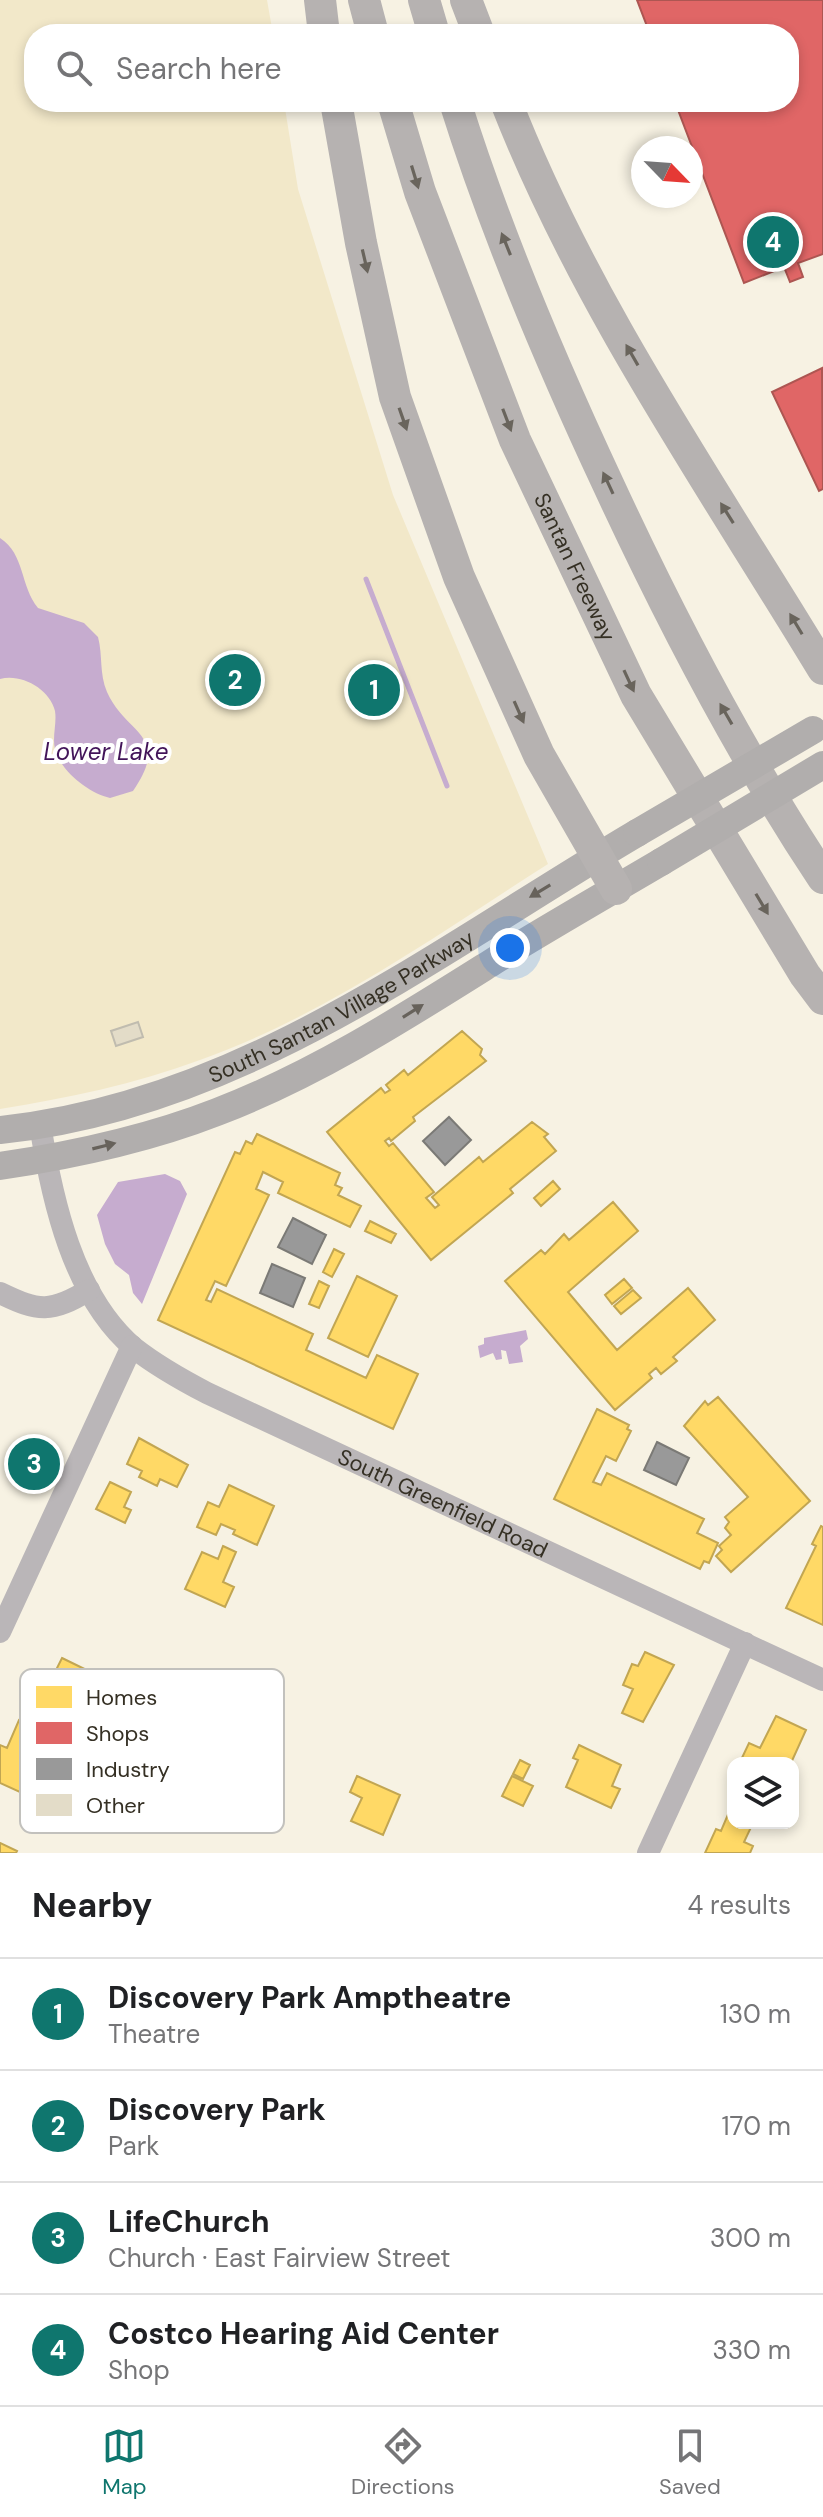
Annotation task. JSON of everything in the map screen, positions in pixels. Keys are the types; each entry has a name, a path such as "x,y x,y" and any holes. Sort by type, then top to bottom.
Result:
{"highway":[{"path":"320,0 323,24"},
{"path":"364,0 370,24"},
{"path":"424,0 431,24"},
{"path":"466,0 475,24"},
{"path":"338,112 361,243 395,397 459,577 539,755 616,889"},
{"name":"Santan Freeway","path":"396,112 420,192 515,440 636,695 805,975 823,999"},
{"path":"458,112 475,166 566,394 671,619 823,878"},
{"path":"510,112 573,252 671,422 823,669"}],"main road":[{"name":"South Santan Village Parkway","path":"0,1130 117,1106 201,1080 300,1036 597,856 818,727"},
{"name":"South Santan Village Parkway","path":"0,1166 45,1159 167,1129 218,1112 287,1081 375,1035 823,765"}],"street":[{"name":"South Greenfield Road","path":"40,1124 45,1159 66,1231 89,1290 132,1346 176,1377 207,1393 823,1680"},
{"path":"0,1293 26,1306 50,1309 89,1290"},
{"path":"0,1632 132,1346"},
{"path":"648,1853 745,1643"}],"shaded area":[{"path":"0,0 267,0 271,24 24,24 24,112 286,112 298,189 393,495 548,864 379,972 246,1042 176,1069 126,1083 0,1109"}],"water":[{"name":"Lower Lake","path":"0,538 14,553 38,608 84,623 98,637 107,692 147,746 144,772 133,791 110,798 77,780 58,758 54,740 55,711 47,696 34,684 17,678 0,679"},
{"path":"165,1174 180,1181 187,1194 142,1304 133,1293 129,1275 115,1264 105,1244 97,1215 118,1182"},
{"path":"526,1330 528,1339 520,1346 523,1362 509,1364 506,1351 501,1350 502,1359 496,1360 493,1353 480,1358 478,1346 484,1344 484,1338"}],"building: Homes":[{"path":"462,1031 482,1049 480,1055 486,1061 413,1117 415,1121 391,1141 389,1138 385,1141 389,1146 393,1143 434,1192 426,1198 435,1208 439,1205 432,1197 479,1157 483,1162 532,1122 548,1134 544,1137 556,1151 510,1189 513,1193 431,1260 327,1132 381,1088 385,1093 390,1090 386,1085 404,1070 408,1075"},
{"path":"257,1134 340,1173 335,1185 342,1188 338,1195 361,1206 350,1227 278,1193 283,1182 263,1172 256,1189 269,1195 226,1286 215,1281 206,1300 211,1302 217,1289 313,1334 306,1350 366,1378 377,1355 418,1374 393,1429 158,1320 235,1152 240,1154 246,1141 252,1144"},
{"path":"553,1181 560,1189 541,1206 534,1198"},
{"path":"613,1202 638,1231 568,1292 617,1350 688,1288 715,1320 673,1357 677,1361 661,1374 656,1368 649,1374 652,1378 615,1410 505,1281 541,1250 545,1254 564,1234 569,1240"},
{"path":"370,1221 396,1234 391,1243 365,1231"},
{"path":"334,1249 344,1254 332,1277 323,1272"},
{"path":"357,1276 397,1296 368,1357 328,1338"},
{"path":"624,1279 632,1288 612,1304 605,1295"},
{"path":"319,1281 329,1286 319,1308 309,1304"},
{"path":"633,1290 641,1298 621,1314 614,1306"},
{"path":"718,1397 810,1501 731,1572 716,1556 722,1550 719,1546 731,1535 725,1528 729,1522 725,1517 748,1497 684,1426 705,1401 708,1405"},
{"path":"597,1409 629,1425 627,1429 631,1431 616,1461 606,1456 593,1482 601,1485 607,1473 704,1519 697,1533 718,1543 709,1563 704,1561 700,1569 554,1499"},
{"path":"139,1438 188,1465 177,1487 160,1479 157,1486 139,1477 142,1471 127,1464"},
{"path":"110,1482 131,1492 124,1507 131,1510 125,1523 96,1509"},
{"path":"229,1485 274,1506 257,1545 233,1534 235,1530 221,1524 216,1535 197,1527 208,1502 219,1507"},
{"path":"821,1526 823,1625 786,1608 816,1546 812,1544"},
{"path":"223,1546 236,1552 223,1582 234,1587 225,1607 185,1589 202,1552 218,1559"},
{"path":"645,1652 674,1665 643,1722 622,1713 633,1689 623,1685 632,1664 638,1666"},
{"path":"62,1658 85,1669 56,1669"},
{"path":"776,1716 806,1730 794,1757 742,1757 749,1743 760,1748"},
{"path":"20,1720 20,1792 0,1783 0,1745 7,1748"},
{"path":"579,1745 621,1765 612,1786 620,1789 611,1808 566,1787 578,1760 573,1758"},
{"path":"520,1760 530,1765 523,1779 513,1774"},
{"path":"357,1776 400,1795 383,1835 351,1821 362,1798 350,1792"},
{"path":"512,1776 533,1786 523,1806 502,1796"},
{"path":"727,1817 727,1829 750,1829 744,1842 753,1846 750,1853 705,1853 716,1829 721,1831"},
{"path":"0,1843 17,1851 16,1853 0,1853"}],"building: Shops":[{"path":"637,0 823,0 823,254 798,263 803,277 790,282 784,267 744,283 703,175 703,136 688,136 679,112 799,112 799,24 646,24"},
{"path":"822,368 823,489 819,491 772,392"}],"building: Industry":[{"path":"449,1117 471,1140 445,1165 423,1141"},
{"path":"293,1218 326,1235 312,1264 278,1247"},
{"path":"272,1264 305,1278 293,1307 260,1293"},
{"path":"657,1442 689,1458 676,1485 644,1470"}],"building: Other":[{"path":"138,1022 143,1037 116,1046 111,1031"}],"waterway":[{"path":"366,579 447,786"}],"place":[{"name":"Costco Hearing Aid Center","path":"773,242"},
{"name":"Discovery Park","path":"235,680"},
{"name":"Discovery Park Amptheatre","path":"374,690"},
{"name":"LifeChurch","path":"34,1464"}]}
